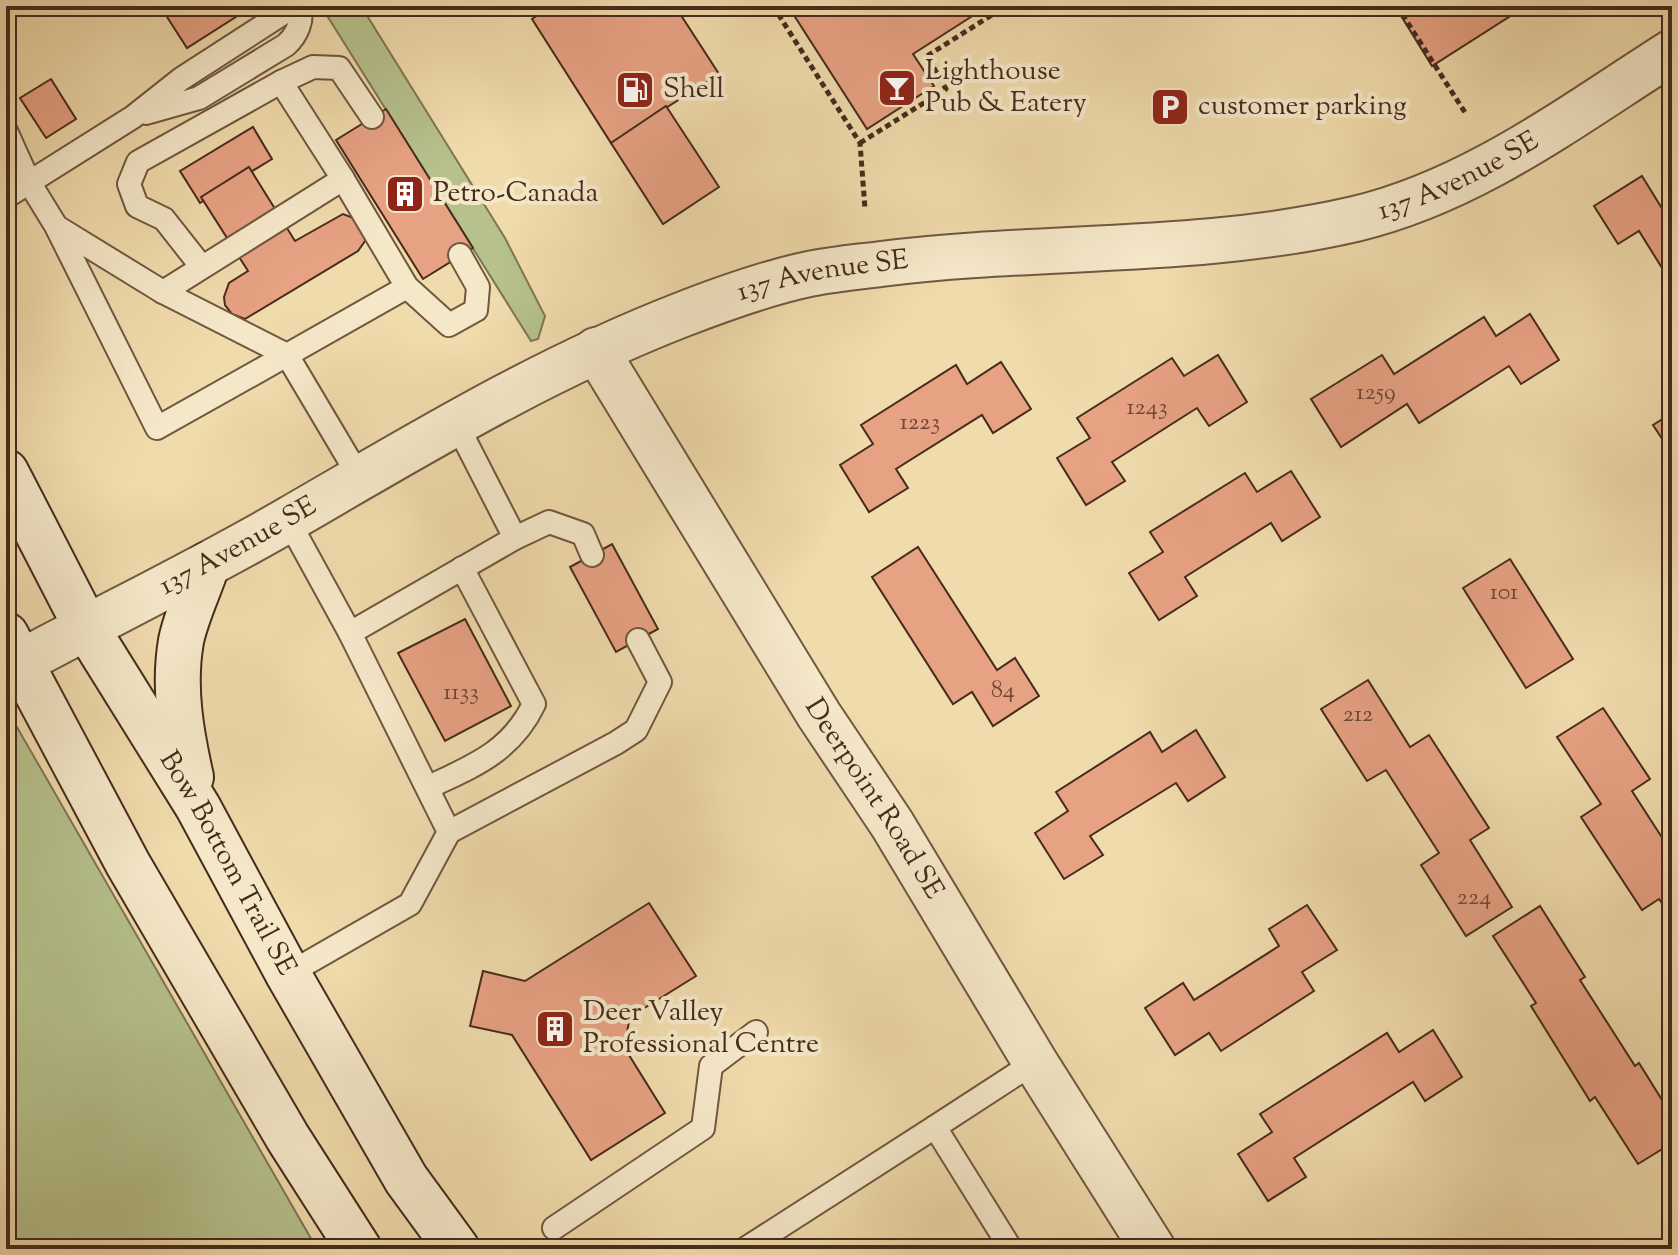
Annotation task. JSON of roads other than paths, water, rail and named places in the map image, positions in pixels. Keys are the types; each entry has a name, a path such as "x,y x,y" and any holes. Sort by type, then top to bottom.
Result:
{"street":[{"name":"137 Avenue SE","path":"13,649 86,627 288,520 455,421 596,350 724,298 809,274 936,257 1204,241 1282,233 1358,218 1429,195 1490,167 1672,52"},
{"name":"Deerpoint Road SE","path":"596,350 819,715 892,824 1035,1062 1153,1249"},
{"name":"Bow Bottom Trail SE","path":"6,472 86,627 198,807 288,974 406,1179 457,1249"},
{"path":"198,807 181,735 178,695 181,641 207,565"},
{"path":"13,649 128,864 288,1138 359,1249"}],"lane":[{"path":"6,197 133,117 181,79 297,6"},
{"path":"201,266 164,219 137,206 129,184 138,162 313,67 339,68 372,117"},
{"path":"281,82 407,287 449,325 476,310 478,287 460,255"},
{"path":"6,131 29,182 56,226 157,428 407,287"},
{"path":"163,292 343,179"},
{"path":"56,226 163,292 287,355 360,478"},
{"path":"455,421 515,538"},
{"path":"288,520 350,633 449,832"},
{"path":"350,633 515,538 549,522 583,534 592,555"},
{"path":"429,787 487,760 525,724 534,704 462,568"},
{"path":"288,974 410,904 449,832 636,730 660,682 638,640"},
{"path":"554,1228 703,1128 711,1066 756,1032"},
{"path":"745,1249 1035,1062"},
{"path":"935,1127 1011,1249"}],"place":[{"name":"Lighthouse Pub & Eatery","path":"897,88"},
{"name":"Shell","path":"635,90"},
{"name":"customer parking","path":"1170,107"},
{"name":"Petro-Canada","path":"405,194"},
{"name":"Deer Valley Professional Centre","path":"555,1029"}]}
